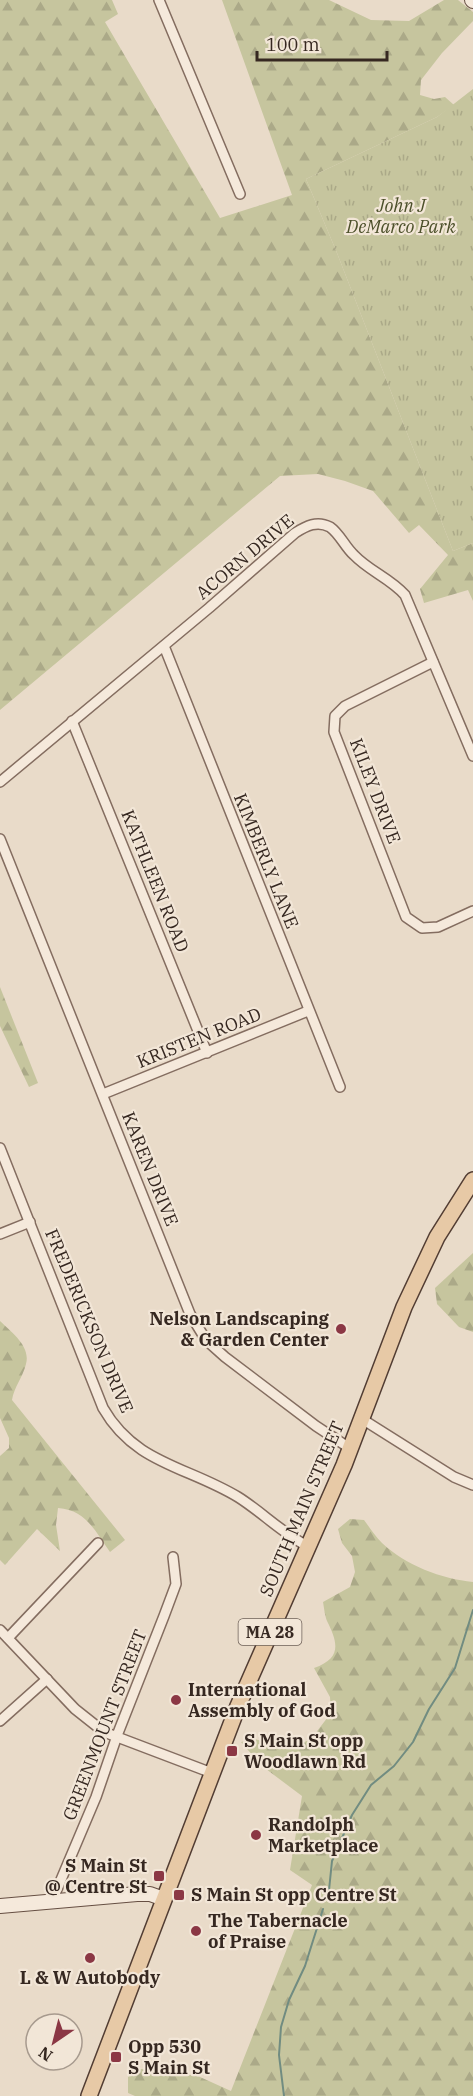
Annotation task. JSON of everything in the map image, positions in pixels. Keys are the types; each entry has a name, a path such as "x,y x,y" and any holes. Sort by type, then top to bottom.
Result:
{"main road":[{"name":"SOUTH MAIN STREET","path":"89,2096 257,1660 351,1449 404,1307 438,1237 473,1180"},
{"path":"0,1906 143,1894 164,1899"}],"street":[{"path":"159,0 240,194"},
{"name":"ACORN DRIVE","path":"0,782 296,533 306,525 318,523 329,527 355,557 386,577 405,595 473,756"},
{"name":"KIMBERLY LANE","path":"164,646 340,1087"},
{"name":"KILEY DRIVE","path":"433,663 345,706 335,716 334,732 406,917 423,928 438,927 471,913"},
{"name":"KATHLEEN ROAD","path":"72,721 207,1053"},
{"name":"KAREN DRIVE","path":"0,839 190,1314 198,1328 206,1340 225,1358 316,1426 351,1449"},
{"name":"KRISTEN ROAD","path":"103,1094 308,1011"},
{"name":"FREDERICKSON DRIVE","path":"0,1148 104,1408 113,1425 141,1451 234,1495 295,1540 309,1547"},
{"path":"0,1234 30,1222"},
{"path":"362,1419 454,1477 473,1485"},
{"path":"8,1638 98,1543"},
{"name":"GREENMOUNT STREET","path":"52,1901 96,1797 176,1584 173,1557"},
{"path":"0,1630 88,1720 117,1738 213,1773"},
{"path":"0,1721 47,1679"}],"green space":[{"path":"0,0 112,0 118,14 105,22 220,218 292,195 222,0 329,0 371,20 409,21 444,0 458,0 473,12 473,21 442,53 421,80 420,95 434,99 445,97 454,105 437,117 306,179 453,551 473,543 473,601 468,590 424,603 420,589 448,555 419,525 409,533 373,491 318,474 280,476 0,710"},
{"name":"John J DeMarco Park","path":"473,89 473,543 453,551 306,179 437,117"},
{"path":"0,987 38,1083 29,1087 0,1026"},
{"path":"473,1253 473,1332 459,1327 437,1304 435,1288"},
{"path":"0,1321 23,1345 27,1357 25,1369 12,1400 125,1540 110,1552 83,1517 58,1508 56,1525 60,1551 37,1529 5,1565 0,1560 0,1456 9,1448 9,1438 0,1418"},
{"path":"350,1519 364,1520 391,1551 424,1570 449,1578 473,1582 473,2096 135,2096 128,2093 128,2077 141,2069 171,2071 200,2077 231,2091 312,1885 290,1870 302,1796 262,1766 241,1742 255,1739 284,1748 298,1745 311,1739 331,1713 330,1697 314,1668 329,1660 335,1649 334,1636 326,1619 323,1602 350,1587 355,1572 352,1556 342,1543 338,1529"}],"waterway":[{"path":"329,1890 332,1861 352,1815 371,1785 394,1766 413,1742 429,1709 455,1668 473,1610"},
{"path":"284,2096 279,2055 281,2027 289,2000 305,1966 323,1909"}],"place":[{"name":"Nelson Landscaping & Garden Center","path":"341,1329"},
{"name":"International Assembly of God","path":"176,1700"},
{"name":"S Main St opp Woodlawn Rd","path":"232,1751"},
{"name":"Randolph Marketplace","path":"256,1835"},
{"name":"S Main St @ Centre St","path":"159,1876"},
{"name":"S Main St opp Centre St","path":"179,1895"},
{"name":"The Tabernacle of Praise","path":"196,1931"},
{"name":"L & W Autobody","path":"90,1958"},
{"name":"Opp 530 S Main St","path":"116,2057"}]}
